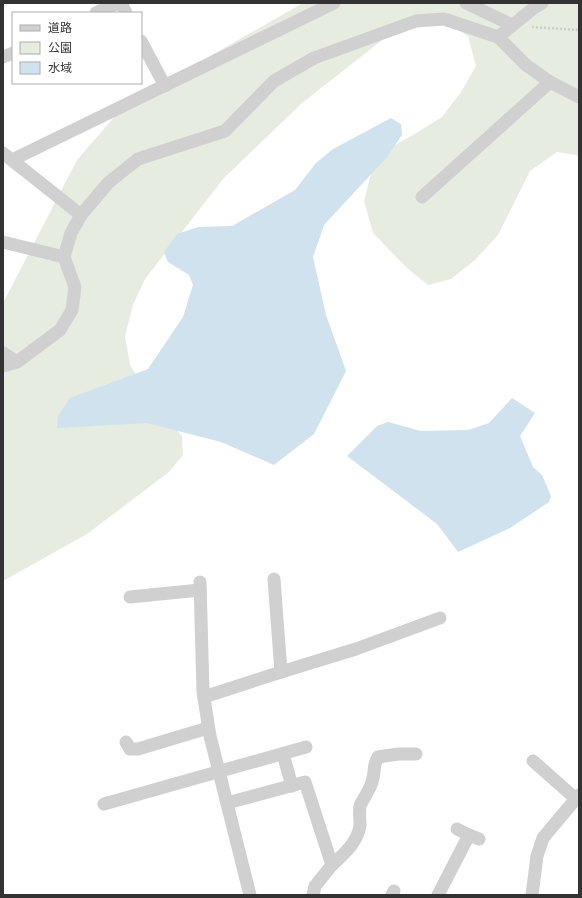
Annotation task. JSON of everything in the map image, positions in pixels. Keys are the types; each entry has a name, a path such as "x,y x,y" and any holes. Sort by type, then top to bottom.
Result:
{"street":[{"path":"98,12 118,3"},
{"path":"121,3 126,12"},
{"path":"82,215 7,156 164,86 334,3"},
{"path":"466,3 512,25"},
{"path":"498,37 542,3"},
{"path":"3,366 16,362 60,330 72,310 75,287 64,257 71,232 82,215 108,183 138,159 225,131 274,81 314,58 416,21 444,19 498,37 526,65 550,82 579,97"},
{"path":"142,43 164,86"},
{"path":"3,57 12,52"},
{"path":"422,197 550,82"},
{"path":"3,242 64,257"},
{"path":"3,353 16,362"},
{"path":"274,579 281,672"},
{"path":"130,597 200,586 204,697 208,728 250,895"},
{"path":"204,697 356,649 440,618"},
{"path":"126,742 130,749 138,750 208,728"},
{"path":"104,804 306,747"},
{"path":"283,754 292,786"},
{"path":"313,895 315,886 355,840 360,827 360,806 370,790 374,777 375,762 378,757 398,754 416,754"},
{"path":"532,895 537,856 543,838 577,797 533,762"},
{"path":"226,803 305,782 332,865"},
{"path":"438,895 468,835"}],"path":[{"path":"512,25 579,30"}],"green space":[{"path":"303,3 579,3 579,157 576,155 557,152 530,171 498,235 475,260 451,279 428,285 407,268 373,233 364,201 372,170 390,148 442,117 461,92 476,66 468,36 440,17 404,23 302,103 224,178 145,279 133,305 125,336 130,365 148,394 182,436 183,455 169,472 87,534 3,581 3,303 77,160 136,92 191,67"}],"water":[{"path":"391,118 401,124 402,135 387,157 324,225 313,257 326,315 346,371 314,434 274,465 221,442 147,423 57,428 58,416 70,398 148,369 183,317 193,285 189,275 168,262 164,252 177,234 198,227 232,226 295,190 316,163 333,149"},
{"path":"512,398 535,413 520,436 533,467 542,475 551,496 549,502 510,528 458,552 437,524 347,456 377,426 388,422 421,431 468,430 489,423"}]}
